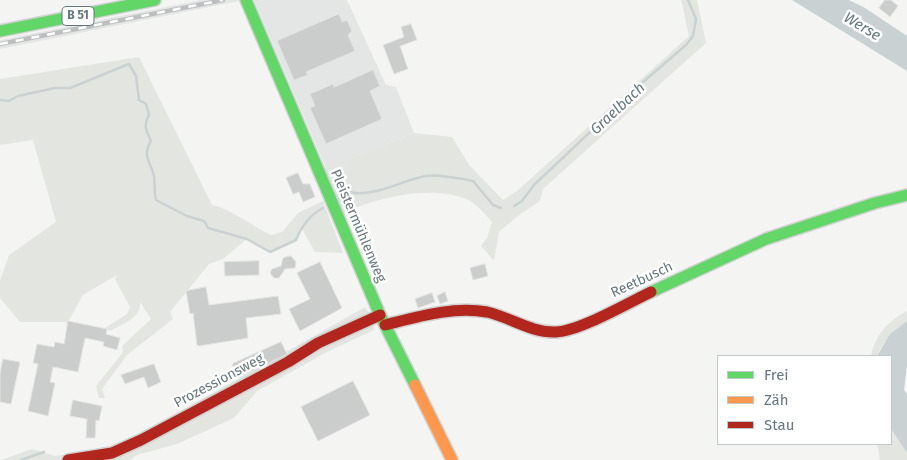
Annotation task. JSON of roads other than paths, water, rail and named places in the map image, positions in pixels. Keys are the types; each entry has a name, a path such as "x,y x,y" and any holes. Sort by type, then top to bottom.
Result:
{"street":[{"name":"B 51","path":"0,31 155,0"},
{"name":"Pleistermühlenweg","path":"246,0 382,320 452,460"},
{"name":"Reetbusch","path":"382,320 439,313 476,311 499,315 536,330 558,332 582,324 766,239 875,203 907,195"},
{"name":"Prozessionsweg","path":"68,460 112,453 141,440 318,343 382,320"}],"water":[{"name":"Werse","path":"792,0 849,0 865,8 907,36 907,71"},
{"path":"907,321 907,365 904,390 907,394 907,453 892,430 892,355 878,355 890,334"}],"waterway":[{"name":"Graelbach","path":"514,206 522,201 534,185 588,134 619,108 643,82 686,45 693,36 696,19 688,0"},
{"name":"Graelbach","path":"0,100 9,101 18,96 55,88 70,88 129,64 136,76 139,100 146,104 149,115 146,128 151,141 148,146 147,155 154,176 156,200 187,216 204,221 208,228 247,239 270,252 296,240 306,222 323,208"},
{"name":"Graelbach","path":"339,199 349,192 368,193 417,178 436,176 473,181 493,205 501,208"},
{"path":"21,460 44,452"}],"railway":[{"path":"0,44 223,0"}]}
